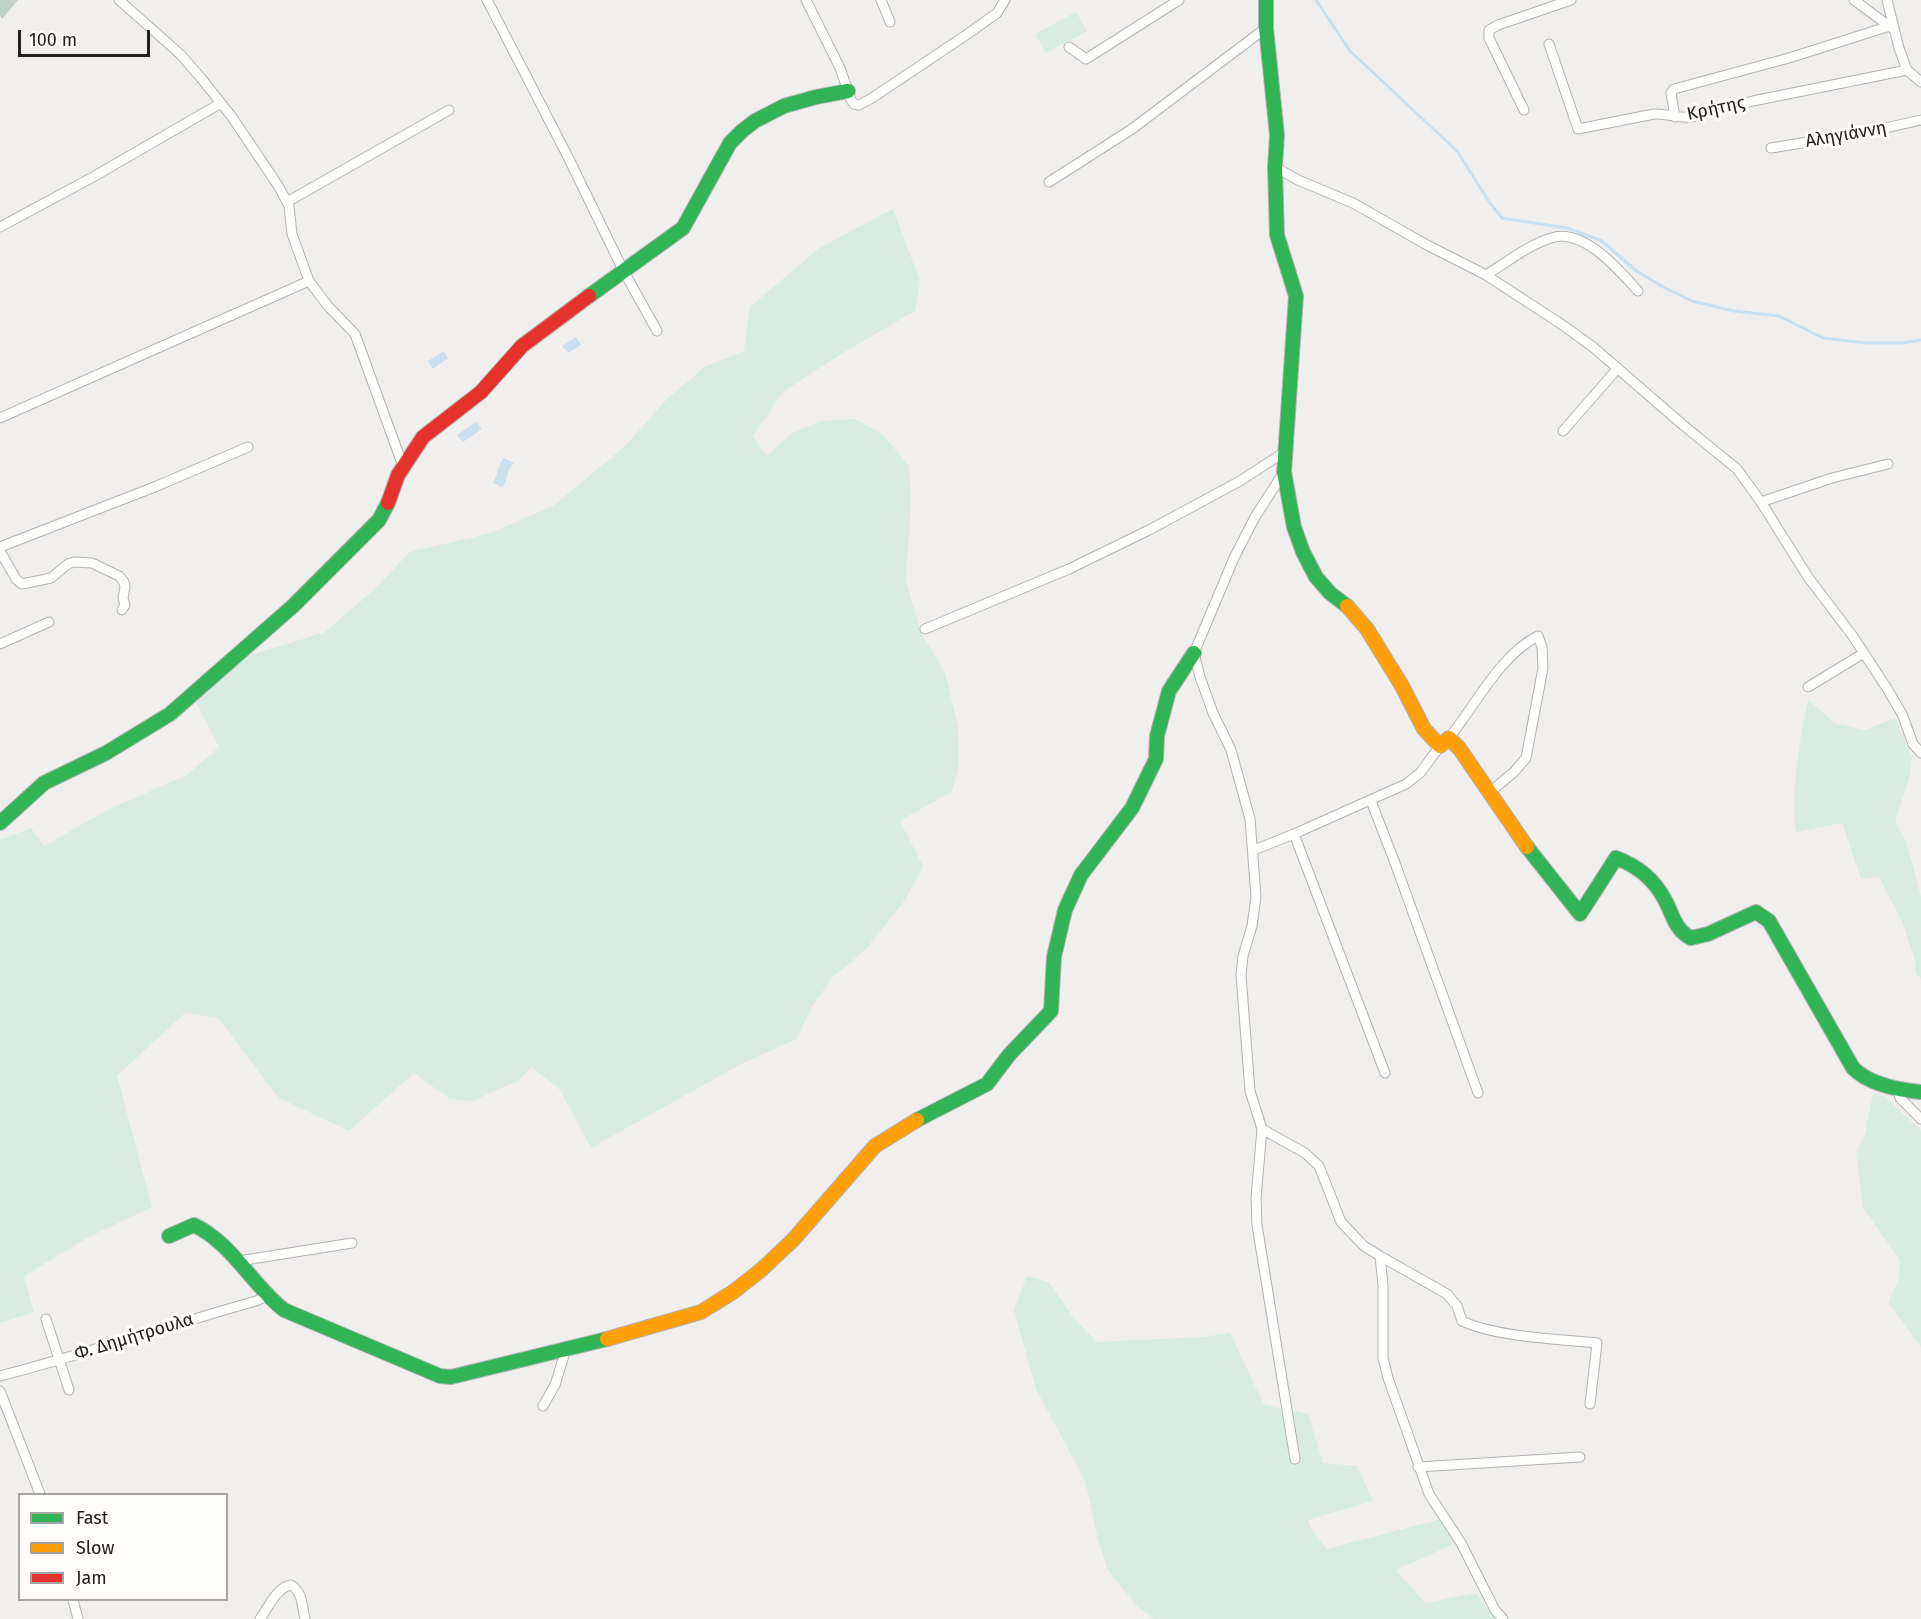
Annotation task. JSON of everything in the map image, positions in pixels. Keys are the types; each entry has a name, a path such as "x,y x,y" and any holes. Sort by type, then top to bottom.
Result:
{"street":[{"path":"119,0 180,54 221,103 279,187 287,202 292,234 309,281 328,306 355,334 403,466"},
{"path":"487,0 623,270 657,332"},
{"path":"806,0 840,68 854,104 859,105 997,13 1005,0"},
{"path":"881,0 890,22"},
{"path":"1069,47 1086,59 1179,0"},
{"path":"1266,0 1266,28 1276,135 1277,235 1296,296 1284,472 1294,527 1303,552 1316,577 1330,593 1352,610 1367,629 1402,686 1424,729 1444,742 1459,748 1538,862 1580,914 1616,858 1629,862 1643,871 1655,884 1680,932 1690,938 1715,931 1749,914 1756,912 1763,915 1788,952 1853,1068 1859,1074 1898,1090 1921,1092"},
{"path":"1524,110 1489,38 1489,30 1571,0"},
{"path":"1854,0 1893,29"},
{"path":"1887,0 1893,29 1907,70 1921,81"},
{"path":"1049,182 1132,129 1266,28"},
{"path":"1675,117 1671,93 1674,90 1893,29"},
{"name":"Κρήτης","path":"1549,44 1578,129 1662,113 1675,117 1692,117 1753,101 1907,70"},
{"path":"0,823 44,783 115,748 170,714 293,606 379,520 387,507 403,466 416,451 423,437 481,392 522,346 683,228 721,159 739,132 785,105 799,100 848,91"},
{"path":"0,227 93,177 221,103"},
{"path":"287,202 449,110"},
{"name":"Αληγιάννη","path":"1771,148 1863,133 1921,120"},
{"path":"1275,167 1298,180 1353,203 1486,275 1593,347 1737,469 1761,502 1808,577 1852,634 1902,714 1913,744 1921,753"},
{"path":"1486,275 1534,246 1553,237 1566,237 1585,243 1616,266 1638,291"},
{"path":"0,418 309,281"},
{"path":"1563,431 1618,368"},
{"path":"122,610 125,604 124,582 119,576 99,565 74,562 51,578 22,584 16,579 0,549 248,447"},
{"path":"925,629 1069,569 1139,535 1240,481 1286,451"},
{"path":"1761,502 1832,478 1888,464"},
{"path":"169,1236 194,1224 206,1230 239,1261 267,1296 284,1310 440,1376 451,1377 654,1327 701,1312 733,1292 794,1240 875,1146 904,1126 987,1084 1009,1055 1052,1011 1054,957 1065,910 1081,875 1132,808 1156,759 1157,736 1169,691 1194,653 1234,558 1250,527 1284,472"},
{"path":"0,644 49,622"},
{"path":"1254,850 1406,784 1420,773 1504,665 1525,642 1538,636 1542,647 1543,668 1526,758 1514,772 1490,792"},
{"path":"1194,653 1213,713 1231,750 1250,819 1254,850 1254,911 1243,956 1241,975 1250,1091 1262,1129 1256,1198 1257,1226 1295,1459"},
{"path":"1808,687 1864,653"},
{"path":"1371,801 1478,1093"},
{"path":"1294,834 1385,1073"},
{"path":"1898,1090 1900,1098 1921,1119"},
{"path":"1262,1129 1305,1153 1319,1166 1341,1222 1364,1246 1447,1294 1457,1306 1462,1321 1472,1326 1513,1333 1596,1343 1590,1404"},
{"path":"239,1261 352,1243"},
{"path":"1380,1256 1383,1285 1384,1368 1429,1494 1461,1543 1495,1610 1503,1619"},
{"name":"Φ. Δημήτρουλα","path":"0,1376 267,1296"},
{"path":"46,1319 61,1359 69,1390"},
{"path":"543,1406 555,1385 566,1349"},
{"path":"0,1391 40,1493"},
{"path":"1418,1467 1580,1456"},
{"path":"260,1619 279,1592 285,1586 291,1585 297,1588 301,1595 305,1619"},
{"path":"74,1601 78,1619"}],"green space":[{"path":"0,0 18,0 2,19 0,15"},
{"path":"1076,12 1087,31 1046,53 1035,34"},
{"path":"893,209 920,281 915,311 841,354 783,392 753,436 767,456 792,433 821,421 855,419 882,434 909,466 911,497 906,582 921,633 945,672 958,727 959,765 952,791 900,821 923,866 905,900 865,950 833,977 812,1006 797,1039 741,1064 591,1148 560,1090 532,1067 519,1080 473,1101 450,1099 414,1073 349,1131 279,1098 218,1018 185,1013 117,1076 152,1207 89,1237 24,1276 34,1312 0,1323 0,840 31,828 44,846 107,810 187,775 219,747 195,700 245,657 325,632 374,590 410,552 491,533 553,506 624,447 668,398 706,366 744,351 750,307 819,248"},
{"path":"1808,700 1836,724 1866,730 1895,718 1912,757 1909,779 1895,822 1906,841 1921,897 1921,979 1916,973 1915,960 1902,921 1879,877 1861,879 1842,823 1796,832 1795,782"},
{"path":"1873,1093 1884,1096 1921,1131 1921,1347 1888,1302 1899,1279 1900,1260 1863,1208 1856,1152 1865,1134"},
{"path":"1027,1276 1049,1282 1073,1317 1097,1342 1203,1337 1230,1333 1264,1405 1308,1414 1323,1463 1357,1466 1373,1501 1308,1520 1312,1531 1327,1549 1441,1519 1456,1543 1396,1570 1425,1603 1476,1593 1495,1619 1153,1619 1137,1606 1107,1569 1085,1481 1036,1389 1014,1310"}],"water":[{"path":"576,337 581,345 568,353 562,346"},
{"path":"444,351 448,358 433,369 428,361"},
{"path":"476,422 482,429 463,442 457,435"},
{"path":"504,458 514,463 502,487 493,483"}],"waterway":[{"path":"1316,0 1350,51 1457,151 1502,218 1567,228 1602,241 1635,270 1692,301 1734,311 1779,316 1823,338 1866,343 1902,343 1921,340"}],"traffic: fast":[{"path":"1266,0 1266,28 1277,135 1275,167 1277,235 1296,296 1284,472 1294,527 1303,552 1316,577 1330,593 1347,606"},
{"path":"589,296 683,228 730,143 742,131 755,121 784,106 848,91"},
{"path":"0,823 44,783 106,753 170,714 293,606 379,520 388,503"},
{"path":"917,1120 987,1084 1009,1055 1051,1011 1054,957 1065,910 1081,875 1132,808 1156,759 1157,736 1169,691 1194,653"},
{"path":"1527,847 1580,914 1616,858 1638,869 1650,880 1661,892 1681,931 1691,938 1708,934 1756,912 1769,921 1853,1068 1876,1083 1921,1092"},
{"path":"169,1236 194,1225 208,1233 231,1253 272,1300 284,1310 440,1376 451,1377 607,1339"}],"traffic: slow":[{"path":"1347,606 1367,629 1402,686 1424,729 1440,746 1449,738 1459,748 1527,847"},
{"path":"607,1339 701,1312 733,1292 793,1240 875,1146 917,1120"}],"traffic: jam":[{"path":"388,503 398,475 423,437 481,392 522,346 589,296"}]}
